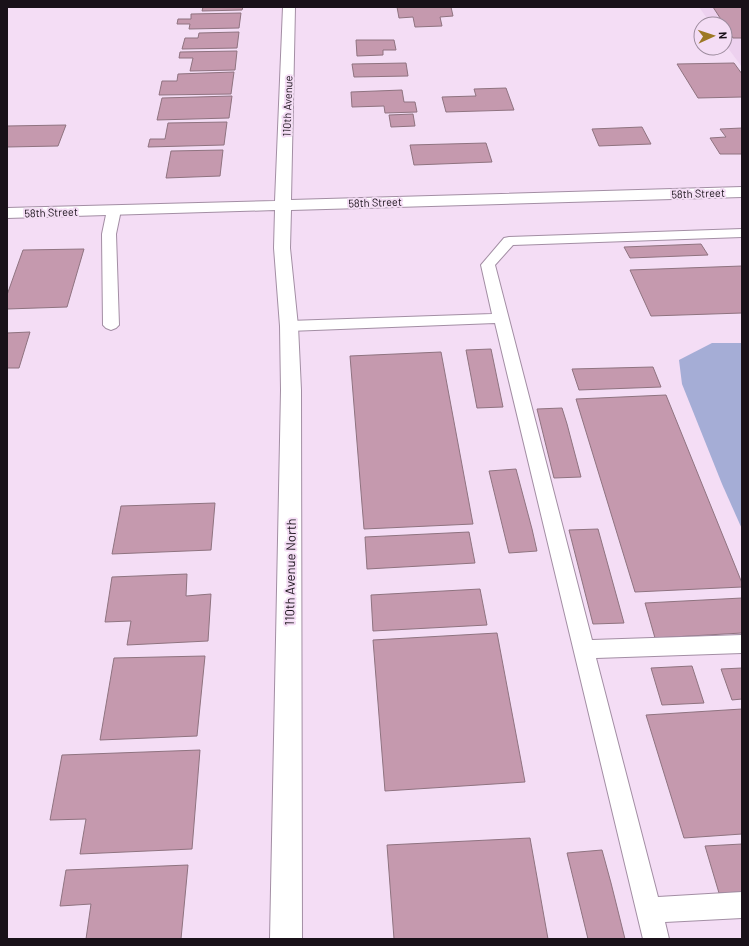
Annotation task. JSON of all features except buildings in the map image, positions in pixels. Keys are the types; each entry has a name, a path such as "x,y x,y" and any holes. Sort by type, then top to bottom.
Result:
{"street":[{"name":"110th Avenue","path":"284,205 289,7"},
{"name":"58th Street","path":"7,213 742,192"},
{"name":"110th Avenue North","path":"284,205 282,248 289,326 291,390 286,939"}],"lane":[{"path":"111,325 109,234 114,210"},
{"path":"656,939 488,265 509,241 742,233"},
{"path":"289,326 501,318"},
{"path":"584,649 742,644"},
{"path":"649,910 742,905"}],"shaded area":[{"path":"699,7 742,7 742,67 733,55 733,16 705,16"}],"water":[{"path":"712,343 742,343 742,529 722,484 682,384 679,360"}]}
